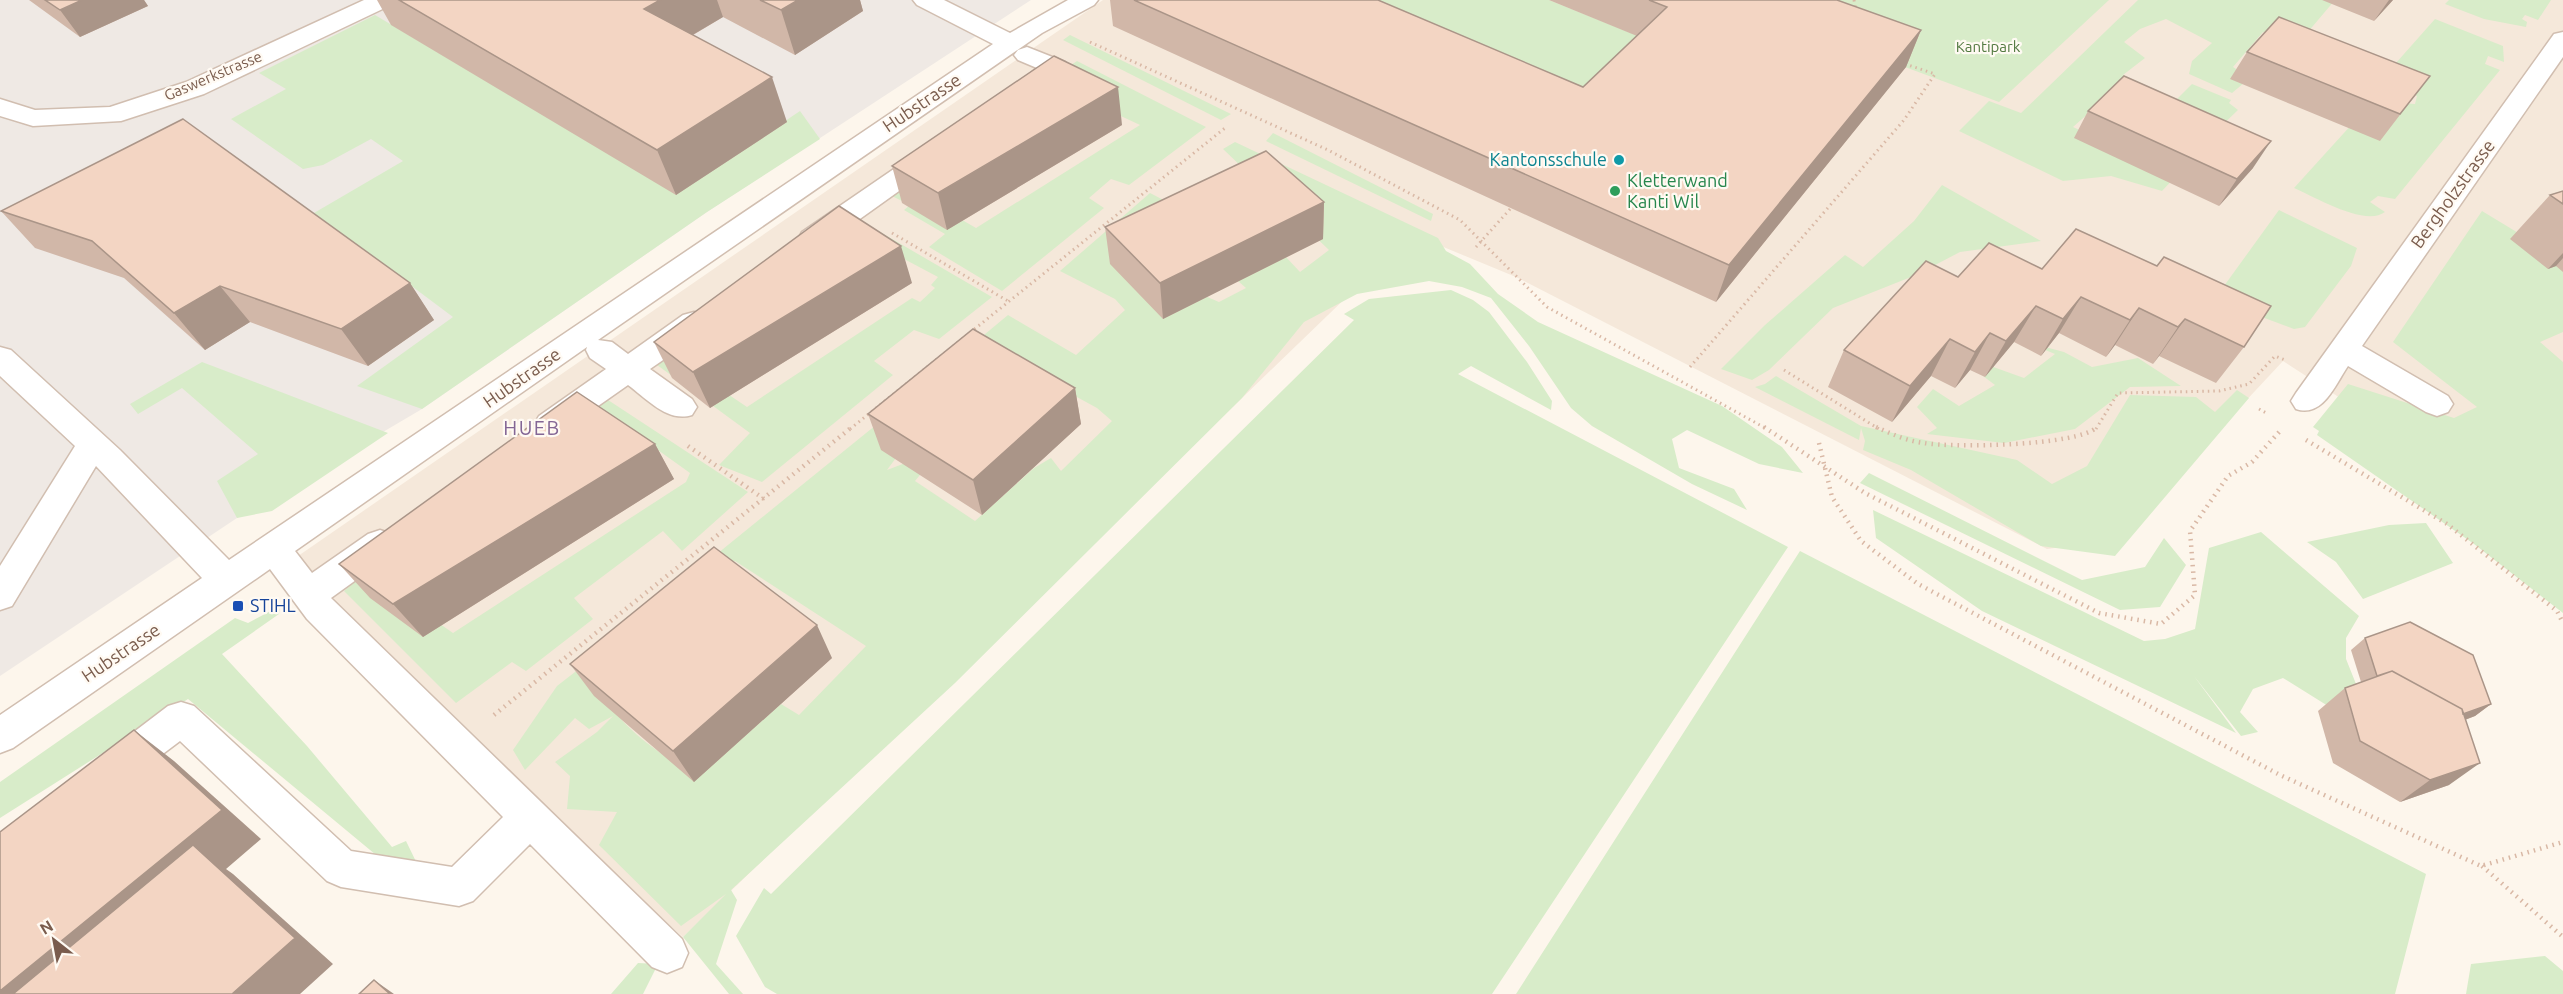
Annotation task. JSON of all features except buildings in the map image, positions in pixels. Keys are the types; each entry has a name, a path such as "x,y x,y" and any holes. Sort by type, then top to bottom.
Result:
{"street":[{"name":"Gaswerkstrasse","path":"0,107 33,118 112,115 195,88 383,0"},
{"path":"925,0 1056,67 1008,101"},
{"name":"Hubstrasse","path":"0,736 226,581 1019,49 1066,0"},
{"name":"Hubstrasse","path":"1044,21 1086,0"},
{"name":"Bergholzstrasse","path":"2307,401 2563,39"},
{"path":"788,256 950,142"},
{"path":"528,440 713,310"},
{"path":"2344,349 2438,404"},
{"path":"601,350 681,407"},
{"path":"0,358 92,445 226,581"},
{"path":"0,596 92,445"},
{"path":"308,595 404,527"},
{"path":"274,549 319,609 667,953"},
{"path":"86,790 181,718 341,868 459,887 530,817"}],"path":[{"path":"1854,0 1858,19"},
{"path":"1088,41 1328,150 1460,220 1547,307 1764,427 1865,493 2099,613 2161,624 2195,595 2190,531 2228,476 2252,462 2307,401"},
{"path":"1690,367 1904,120 1935,74 1904,63"},
{"path":"489,720 1008,300 1225,128"},
{"path":"1476,247 1511,208"},
{"path":"854,210 1008,300"},
{"path":"1784,370 1865,421 1908,440 1942,446 2078,437 2095,430 2118,393 2219,391 2248,384 2276,356 2294,363"},
{"path":"2285,425 2314,446 2447,524 2557,611 2563,622"},
{"path":"1819,443 1832,497 1861,541 1918,584 2280,776 2481,866 2563,937"},
{"path":"2481,866 2563,842"}],"shaded area":[{"path":"0,0 1031,0 707,212 422,409 237,518 0,676"},
{"path":"1103,0 2563,0 2563,542 2283,361 2116,540 2047,549 1516,277 1412,234 683,937 272,574"}],"green space":[{"path":"1303,0 1549,0 1658,44 1576,124"},
{"name":"Kantipark","path":"1725,0 2109,0 1999,102"},
{"path":"2138,0 2335,0 2296,46 2263,32 2233,67 2250,78 2232,93 2189,74 2192,61 2212,43 2166,19 2140,29 2124,42 2145,58 2123,75 2177,99 2192,84 2231,100 2229,103 2238,110 2213,134 2116,89 2073,127 2176,176 2162,191 2111,176 2063,181 1959,131 1989,101 2021,113"},
{"path":"2449,0 2551,0 2538,20 2525,15 2522,19 2527,22 2526,27 2484,19 2445,4"},
{"path":"375,15 676,194 800,111 820,139 707,212 422,409 357,386 453,317 314,213 403,161 371,139 323,165 303,169 231,119 286,89 259,73"},
{"path":"2435,19 2503,46 2504,62 2488,56 2485,64 2500,70 2395,199 2378,196 2370,202 2385,212 2376,216 2353,213 2327,204 2294,188 2353,123 2402,103 2415,104 2417,96 2380,81"},
{"path":"1070,35 1231,114 1221,120 1063,40"},
{"path":"1077,61 1206,127 1129,185 1111,179 1089,198 1104,208 1002,291 929,247 945,234 904,210 910,205 890,195 902,185 976,228 1140,125 1059,87 1024,97"},
{"path":"1273,133 1433,214 1431,221 1266,141"},
{"path":"1235,142 1438,238 1446,251 1470,264 1498,294 1538,322 1722,406 1782,447 1803,473 1759,464 1687,430 1672,439 1679,468 1734,489 1747,510 1692,484 1592,426 1571,408 1529,346 1491,298 1462,287 1429,281 1357,294 1304,322 1242,398 955,683 731,890 737,900 716,964 743,994 729,994 683,937 726,894 681,926 599,845 617,812 567,809 570,776 555,762 597,732 613,716 589,729 575,718 525,770 513,750 557,686 638,623 610,702 636,734 698,777 781,704 799,715 866,646 735,561 709,582 691,575 929,382 907,443 887,470 921,457 929,464 915,481 975,521 1034,468 1051,458 1061,471 1112,421 1097,408 989,349 949,364 1008,315 1076,355 1125,310 1115,299 1060,271 1150,193 1175,206 1198,293 1219,302 1246,288 1238,281 1285,256 1300,272 1329,250 1223,149"},
{"path":"1942,185 2041,241 1960,252 1916,275 1833,308 1769,370 1752,380 1721,369 1765,325 1845,255 1863,267 1914,221"},
{"path":"2279,210 2357,248 2351,266 2305,327 2294,329 2235,307 2224,286"},
{"path":"2482,211 2515,231 2548,257 2563,259 2563,332 2540,342 2563,362 2563,613 2474,544 2317,435 2319,431 2313,427 2348,384 2454,418 2477,407 2393,342"},
{"path":"856,218 992,297 939,339 914,330 874,361 893,375 762,482 719,465 750,433 653,362 667,353 747,407 912,298 920,302 935,288 931,285 938,277 857,234"},
{"path":"1451,290 1473,300 1489,312 1527,362 1552,401 1551,410 1471,366 1458,374 1788,547 1492,994 777,994 765,987 736,936 764,888 771,894 1354,320 1344,314 1369,299"},
{"path":"2026,342 2064,352 2092,367 2138,358 2181,386 2130,387 2075,429 2004,443 1927,434 1937,428 1917,407 1933,389 1959,406 1995,385 1975,370 1985,364 2024,378 2055,354"},
{"path":"202,362 388,433 272,511 237,518 217,481 258,454 182,388 138,414 130,404"},
{"path":"1776,376 1861,426 2017,460 2052,484 2087,466 2130,395 2196,397 2215,412 2237,390 2249,398 2115,556 2041,546 1911,470 1863,450 1865,441 1861,428 1859,440 1755,387 1765,384"},
{"path":"605,398 748,492 682,551 663,531 574,598 593,619 526,671 512,662 456,703 344,591 375,565 430,617 453,633 686,482 690,473 609,415 561,431"},
{"path":"1869,473 2082,580 2145,567 2164,538 2186,565 2160,607 2120,610 1860,483"},
{"path":"1873,510 2144,641 2165,639 2195,629 2209,548 2261,532 2359,616 2346,638 2346,659 2360,694 2328,706 2283,678 2253,689 2240,712 2258,732 2241,736 2194,676 2236,733 1982,611 1876,538"},
{"path":"2426,523 2453,563 2363,599 2336,562 2307,542 2389,525"},
{"path":"1800,551 2426,874 2395,994 1516,994"},
{"path":"280,606 279,614 222,654 307,746 392,847 406,841 423,876 405,879 188,699 0,818 0,782 235,618 248,623"},
{"path":"2545,956 2563,971 2563,994 2466,994 2471,964"},
{"path":"638,963 658,964 643,994 611,994"}],"place":[{"name":"Kantonsschule","path":"1619,160"},
{"name":"Kletterwand Kanti Wil","path":"1615,191"},
{"name":"STIHL","path":"238,606"}],"district":[{"name":"HUEB","path":"532,428"}]}
